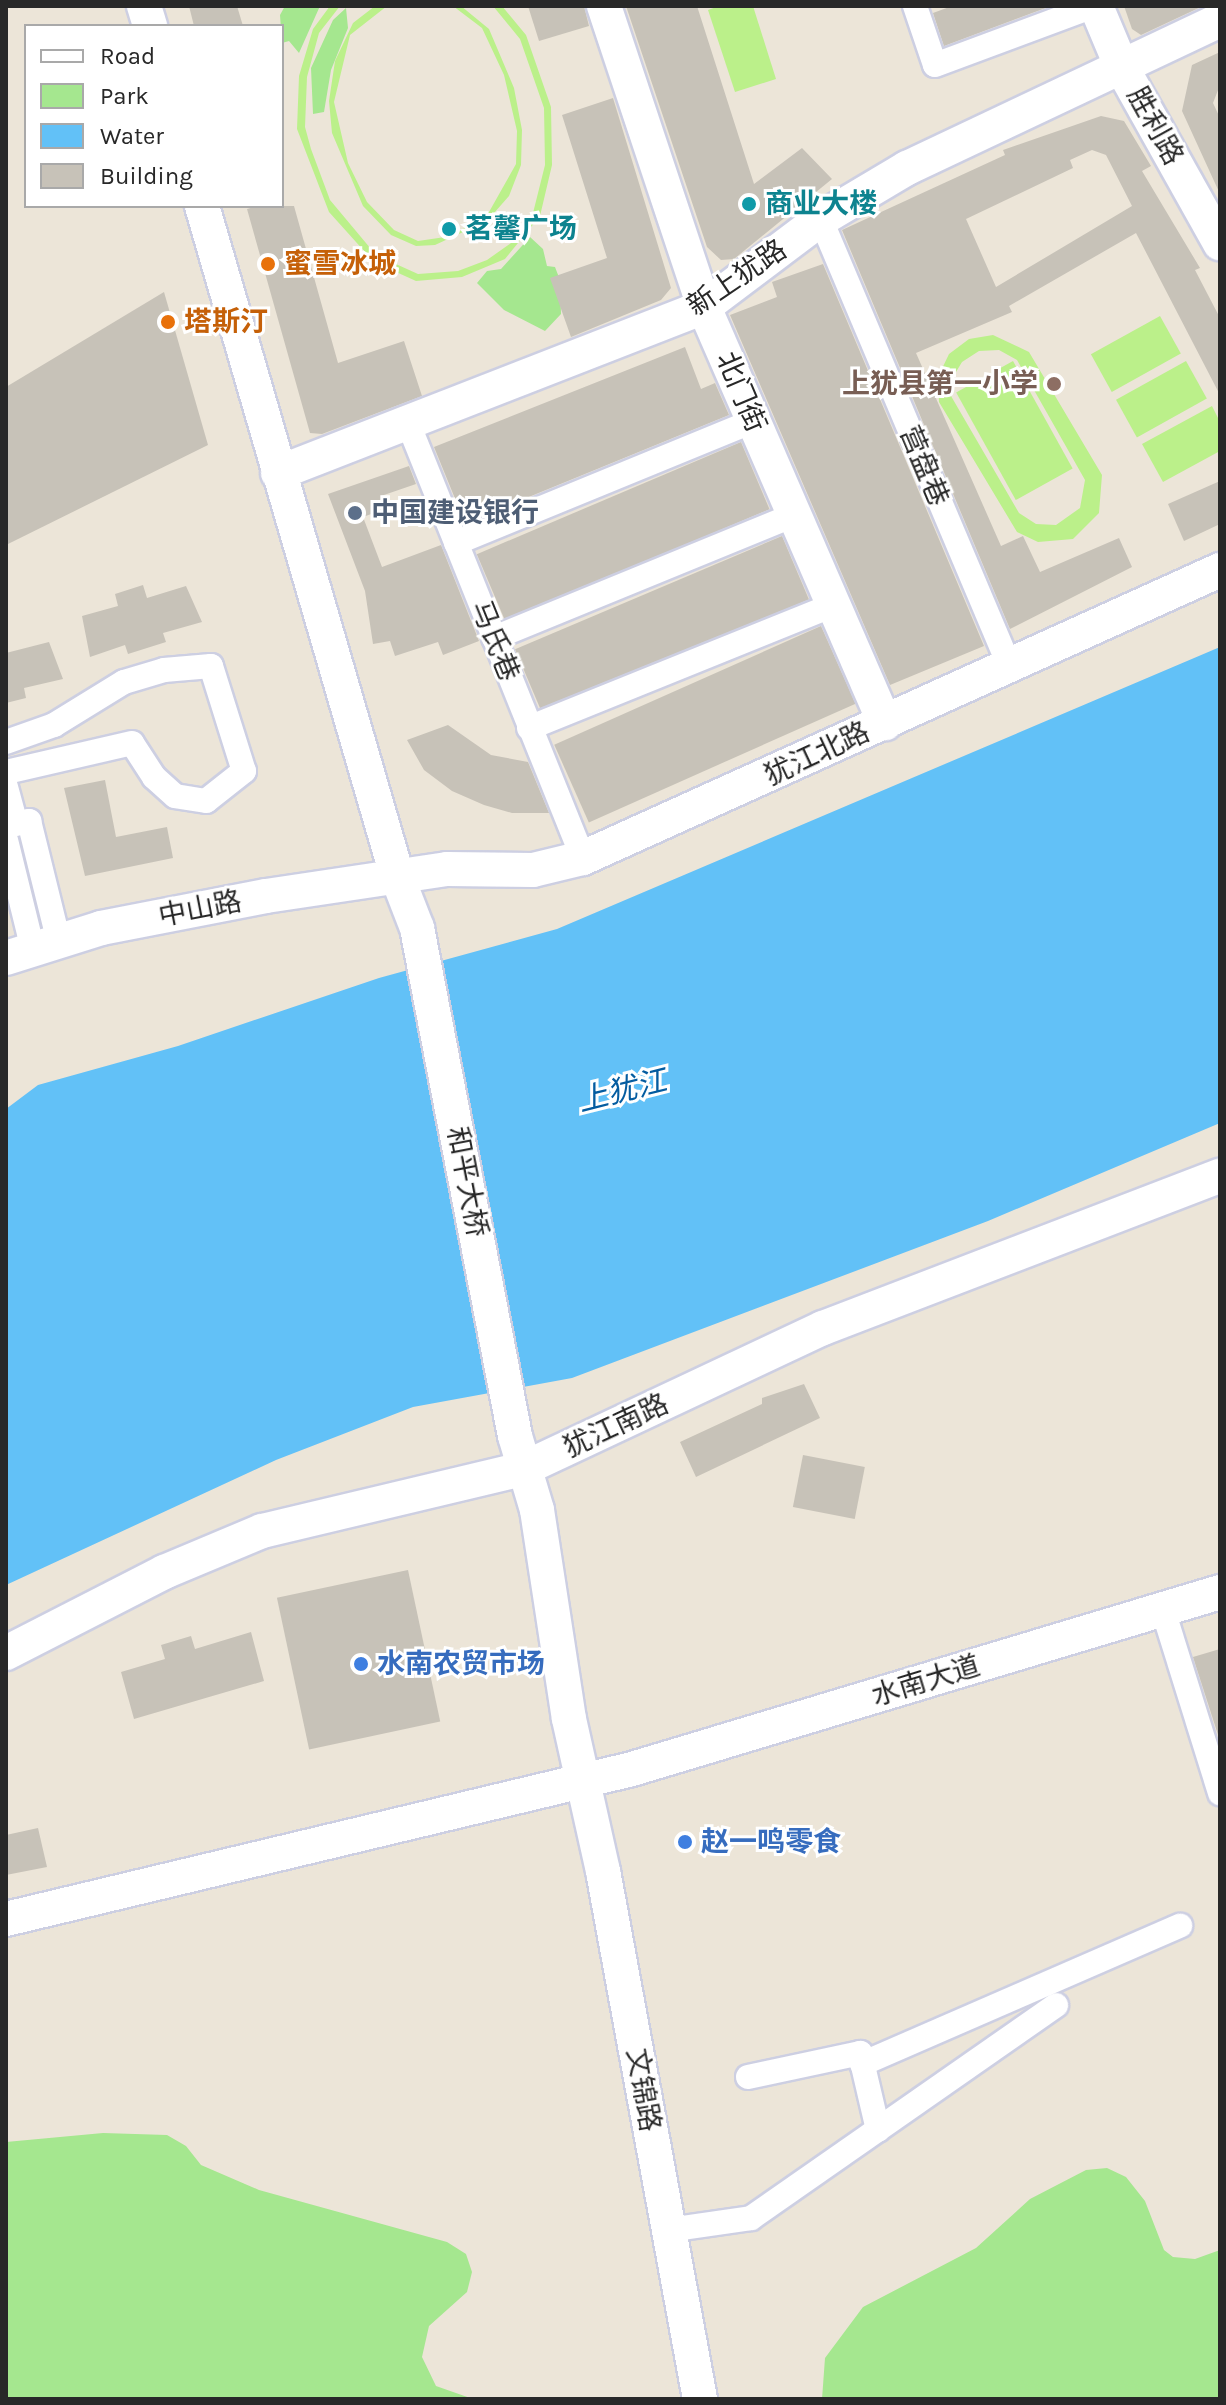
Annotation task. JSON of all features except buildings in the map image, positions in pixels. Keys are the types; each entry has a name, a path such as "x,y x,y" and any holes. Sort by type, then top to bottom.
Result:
{"street":[{"name":"北门街","path":"604,6 704,307 885,723"},
{"path":"915,6 935,65 1095,6"},
{"name":"胜利路","path":"1095,6 1122,68 1220,243"},
{"name":"新上犹路","path":"278,473 704,307 821,220 907,168 1220,20"},
{"name":"和平大桥","path":"203,208 398,879 417,928 523,1469"},
{"name":"营盘巷","path":"821,220 1009,666"},
{"path":"456,543 753,421"},
{"name":"马氏巷","path":"408,423 583,858"},
{"path":"494,638 794,515"},
{"name":"犹江北路","path":"398,879 447,869 533,870 583,858 1220,570"},
{"path":"529,728 833,605"},
{"path":"6,742 54,725 124,682 164,670 211,666 244,771 206,801 175,796 154,777 132,743 6,772"},
{"path":"6,787 9,830 29,821 33,950"},
{"name":"中山路","path":"33,950 101,928 266,896 398,879"},
{"name":"犹江南路","path":"6,1653 164,1572 262,1531 523,1469 823,1328 1220,1176"},
{"name":"文锦路","path":"523,1469 537,1510 583,1782 700,2399"},
{"name":"水南大道","path":"6,1919 632,1769 1220,1592"},
{"path":"1163,1610 1220,1793"},
{"path":"862,2064 1180,1926"},
{"path":"669,2230 751,2218 1056,2005"},
{"path":"748,2077 860,2053 878,2130"}],"green space":[{"path":"285,6 320,6 299,53 289,41 284,42 284,24 281,24 280,15"},
{"path":"330,6 340,6 319,33 307,77 305,127 311,149 330,200 376,255 418,274 458,271 487,260 511,243 533,213 545,165 544,108 520,39 493,6 502,6 526,35 551,107 552,165 540,216 505,259 462,277 416,281 374,262 329,212 297,129 299,76 313,29"},
{"path":"375,6 387,6 350,35 334,102 348,163 367,202 394,230 418,241 452,236 489,212 516,164 517,131 504,75 482,28 453,6 461,6 489,29 514,88 522,130 521,165 509,196 487,221 435,245 416,246 391,235 363,206 332,133 329,101 335,61 353,23"},
{"path":"719,6 753,6 776,79 735,92 708,10"},
{"path":"346,8 348,28 331,70 324,112 313,114 311,68 333,20"},
{"path":"530,237 543,249 547,266 555,267 560,280 561,314 545,331 504,310 477,283 487,271 501,269"},
{"path":"1160,316 1181,354 1112,392 1091,354"},
{"path":"993,335 1029,352 1102,475 1099,513 1073,539 1038,542 1017,532 939,402 938,377 949,354 969,339","holes":["999,350 1017,360 1085,480 1080,508 1056,525 1036,524 1019,513 951,396 953,377 962,362 979,351"]},
{"path":"1013,361 1073,469 1016,500 956,393"},
{"path":"1186,361 1207,399 1137,437 1116,400"},
{"path":"1212,406 1220,422 1220,451 1163,482 1142,444"},
{"path":"103,2133 167,2135 186,2146 201,2165 259,2190 447,2242 466,2254 472,2272 467,2292 429,2326 422,2357 436,2386 473,2399 6,2399 6,2142"},
{"path":"1107,2168 1126,2177 1145,2201 1164,2250 1173,2257 1195,2259 1220,2250 1220,2399 822,2399 825,2358 863,2307 976,2248 1030,2199 1086,2170"}],"water":[{"name":"上犹江","path":"1220,647 1220,1123 988,1221 572,1378 413,1407 276,1460 6,1585 6,1109 38,1085 178,1046 379,978 557,929"}],"place":[{"name":"商业大楼","path":"749,204"},
{"name":"茗馨广场","path":"449,229"},
{"name":"蜜雪冰城","path":"268,264"},
{"name":"塔斯汀","path":"168,322"},
{"name":"上犹县第一小学","path":"1054,384"},
{"name":"中国建设银行","path":"355,513"},
{"name":"水南农贸市场","path":"361,1664"},
{"name":"赵一鸣零食","path":"685,1842"}]}
